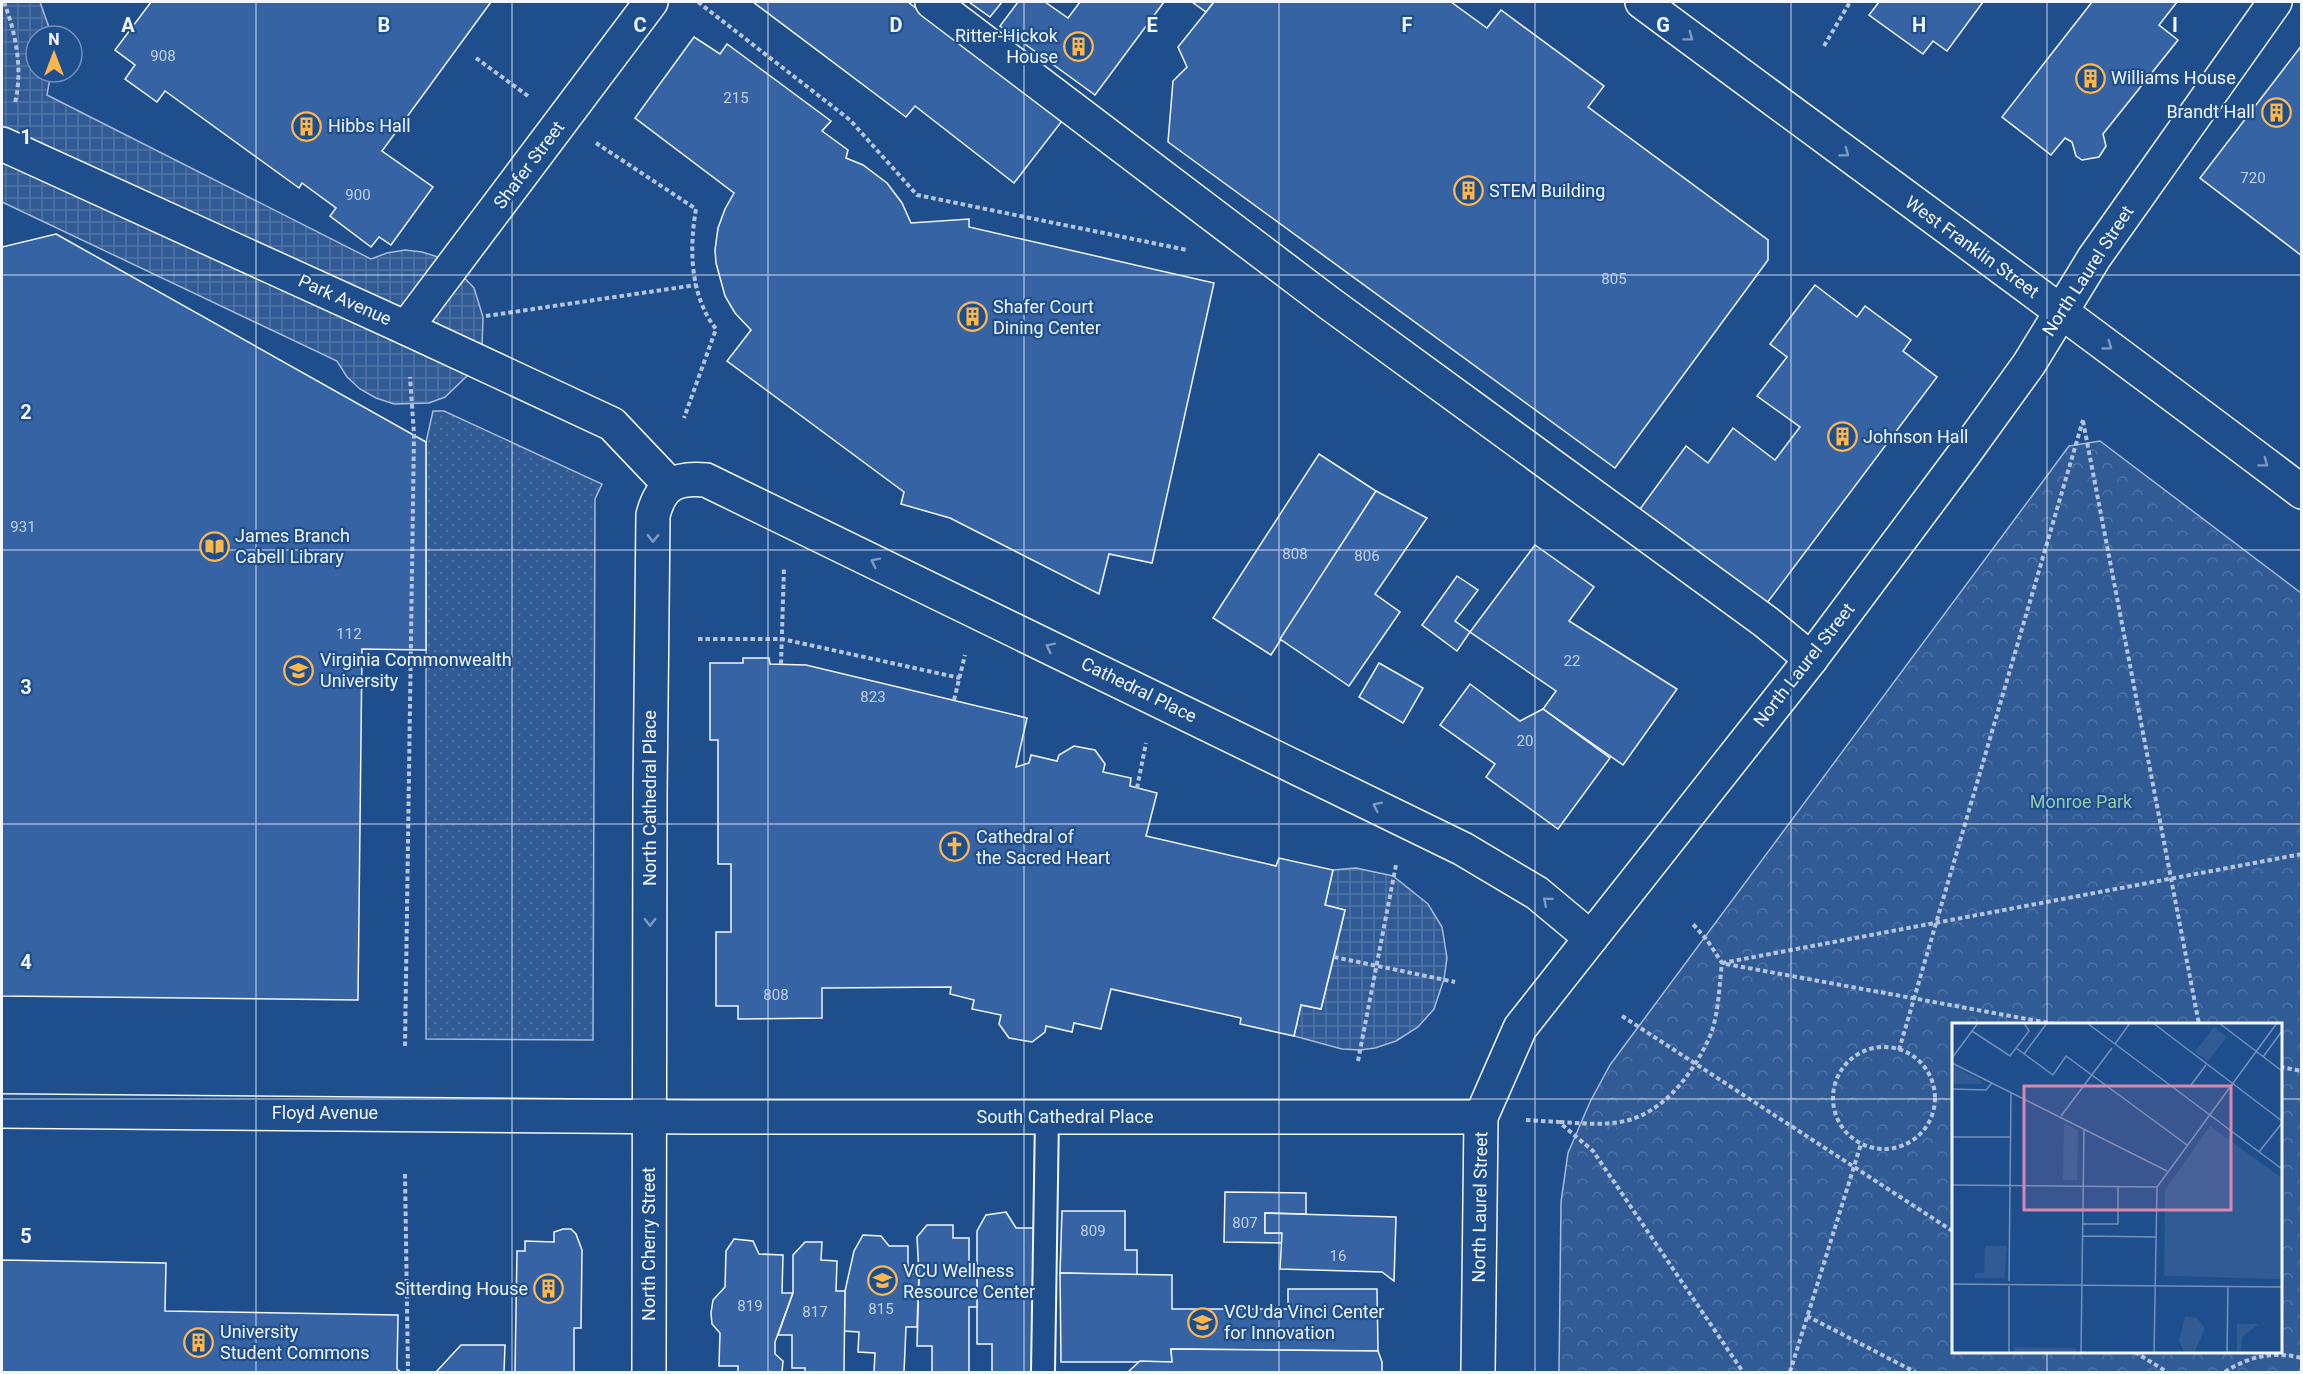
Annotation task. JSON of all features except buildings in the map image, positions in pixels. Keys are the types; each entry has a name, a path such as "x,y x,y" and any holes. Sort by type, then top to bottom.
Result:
{"street":[{"name":"Shafer Street","path":"406,328 651,2"},
{"path":"932,2 1311,290 1766,622 1811,659"},
{"name":"West Franklin Street","path":"1642,2 2301,492"},
{"name":"North Laurel Street","path":"1478,1372 1481,1117 1520,1028 1811,659 2022,373 2094,258 2274,2"},
{"name":"Park Avenue","path":"2,144 612,424 670,485"},
{"name":"Cathedral Place","path":"670,485 688,478 706,480 1442,838 1537,893 1591,938"},
{"name":"North Cathedral Place","path":"649,1116 653,515 658,498 670,485"},
{"name":"Floyd Avenue","path":"2,1111 649,1116"},
{"name":"South Cathedral Place","path":"649,1116 1481,1117"},
{"name":"North Cherry Street","path":"649,1116 649,1372"}],"lane":[{"path":"1043,1372 1047,1117"}],"path":[{"path":"4,2 14,31 18,56 20,84 15,105"},
{"path":"698,2 850,120 917,195 1192,251"},
{"path":"1824,46 1850,2"},
{"path":"476,58 563,121 696,209 693,227 696,285 702,308 716,329 684,418"},
{"path":"483,316 696,285"},
{"path":"405,1046 414,434 406,328"},
{"path":"1899,1050 2083,420 2199,1023"},
{"path":"781,664 784,567"},
{"path":"698,639 782,639 960,678"},
{"path":"954,700 965,655"},
{"path":"1137,788 1146,743"},
{"path":"1722,963 2301,854"},
{"path":"1358,1061 1395,865"},
{"path":"1481,1117 1602,1124 1626,1121 1653,1110 1681,1084 1710,1035 1722,963 1692,923"},
{"path":"1334,957 1455,982"},
{"path":"1722,963 2049,1023"},
{"path":"1622,1016 1952,1231"},
{"path":"1882,1048 1899,1050 1924,1065 1932,1081 1936,1098 1933,1115 1924,1130 1911,1142 1895,1148 1878,1149 1861,1143 1847,1133 1837,1118 1833,1103 1834,1088 1839,1074 1861,1053 1882,1048"},
{"path":"2282,1067 2301,1071"},
{"path":"1560,1122 1593,1151 1743,1372"},
{"path":"1790,1372 1861,1143"},
{"path":"405,1174 408,1372"},
{"path":"1807,1316 1915,1372"},
{"path":"2137,1353 2167,1372"},
{"path":"2225,1372 2262,1353 2289,1354 2301,1358"}],"green space":[{"path":"433,411 444,411 602,484 595,499 593,1040 426,1039 426,442"},
{"name":"Monroe Park","path":"2100,441 2301,593 2301,1372 1559,1372 1561,1202 1568,1153 1590,1102 1610,1065 2069,446"}],"shaded area":[{"path":"2,2 40,2 48,24 24,24 24,84 49,84 47,95 371,259 405,250 438,257 453,266 474,288 483,317 482,347 468,375 445,397 429,403 394,404 360,389 347,377 337,361 2,202"},
{"path":"1356,868 1393,876 1428,904 1442,927 1447,958 1444,979 1434,1009 1418,1027 1396,1041 1360,1050 1342,1049 1294,1036 1301,1005 1321,1009 1334,957 1345,910 1325,905 1333,870"}],"place":[{"name":"Ritter-Hickok House","path":"1079,46"},
{"name":"Williams House","path":"2090,78"},
{"name":"Brandt Hall","path":"2276,112"},
{"name":"Hibbs Hall","path":"307,126"},
{"name":"STEM Building","path":"1468,191"},
{"name":"Shafer Court Dining Center","path":"972,317"},
{"name":"Johnson Hall","path":"1842,437"},
{"name":"James Branch Cabell Library","path":"214,546"},
{"name":"Virginia Commonwealth University","path":"299,670"},
{"name":"Cathedral of the Sacred Heart","path":"955,847"},
{"name":"VCU Wellness Resource Center","path":"882,1281"},
{"name":"Sitterding House","path":"549,1289"},
{"name":"VCU da Vinci Center for Innovation","path":"1203,1322"},
{"name":"University Student Commons","path":"199,1342"}]}
